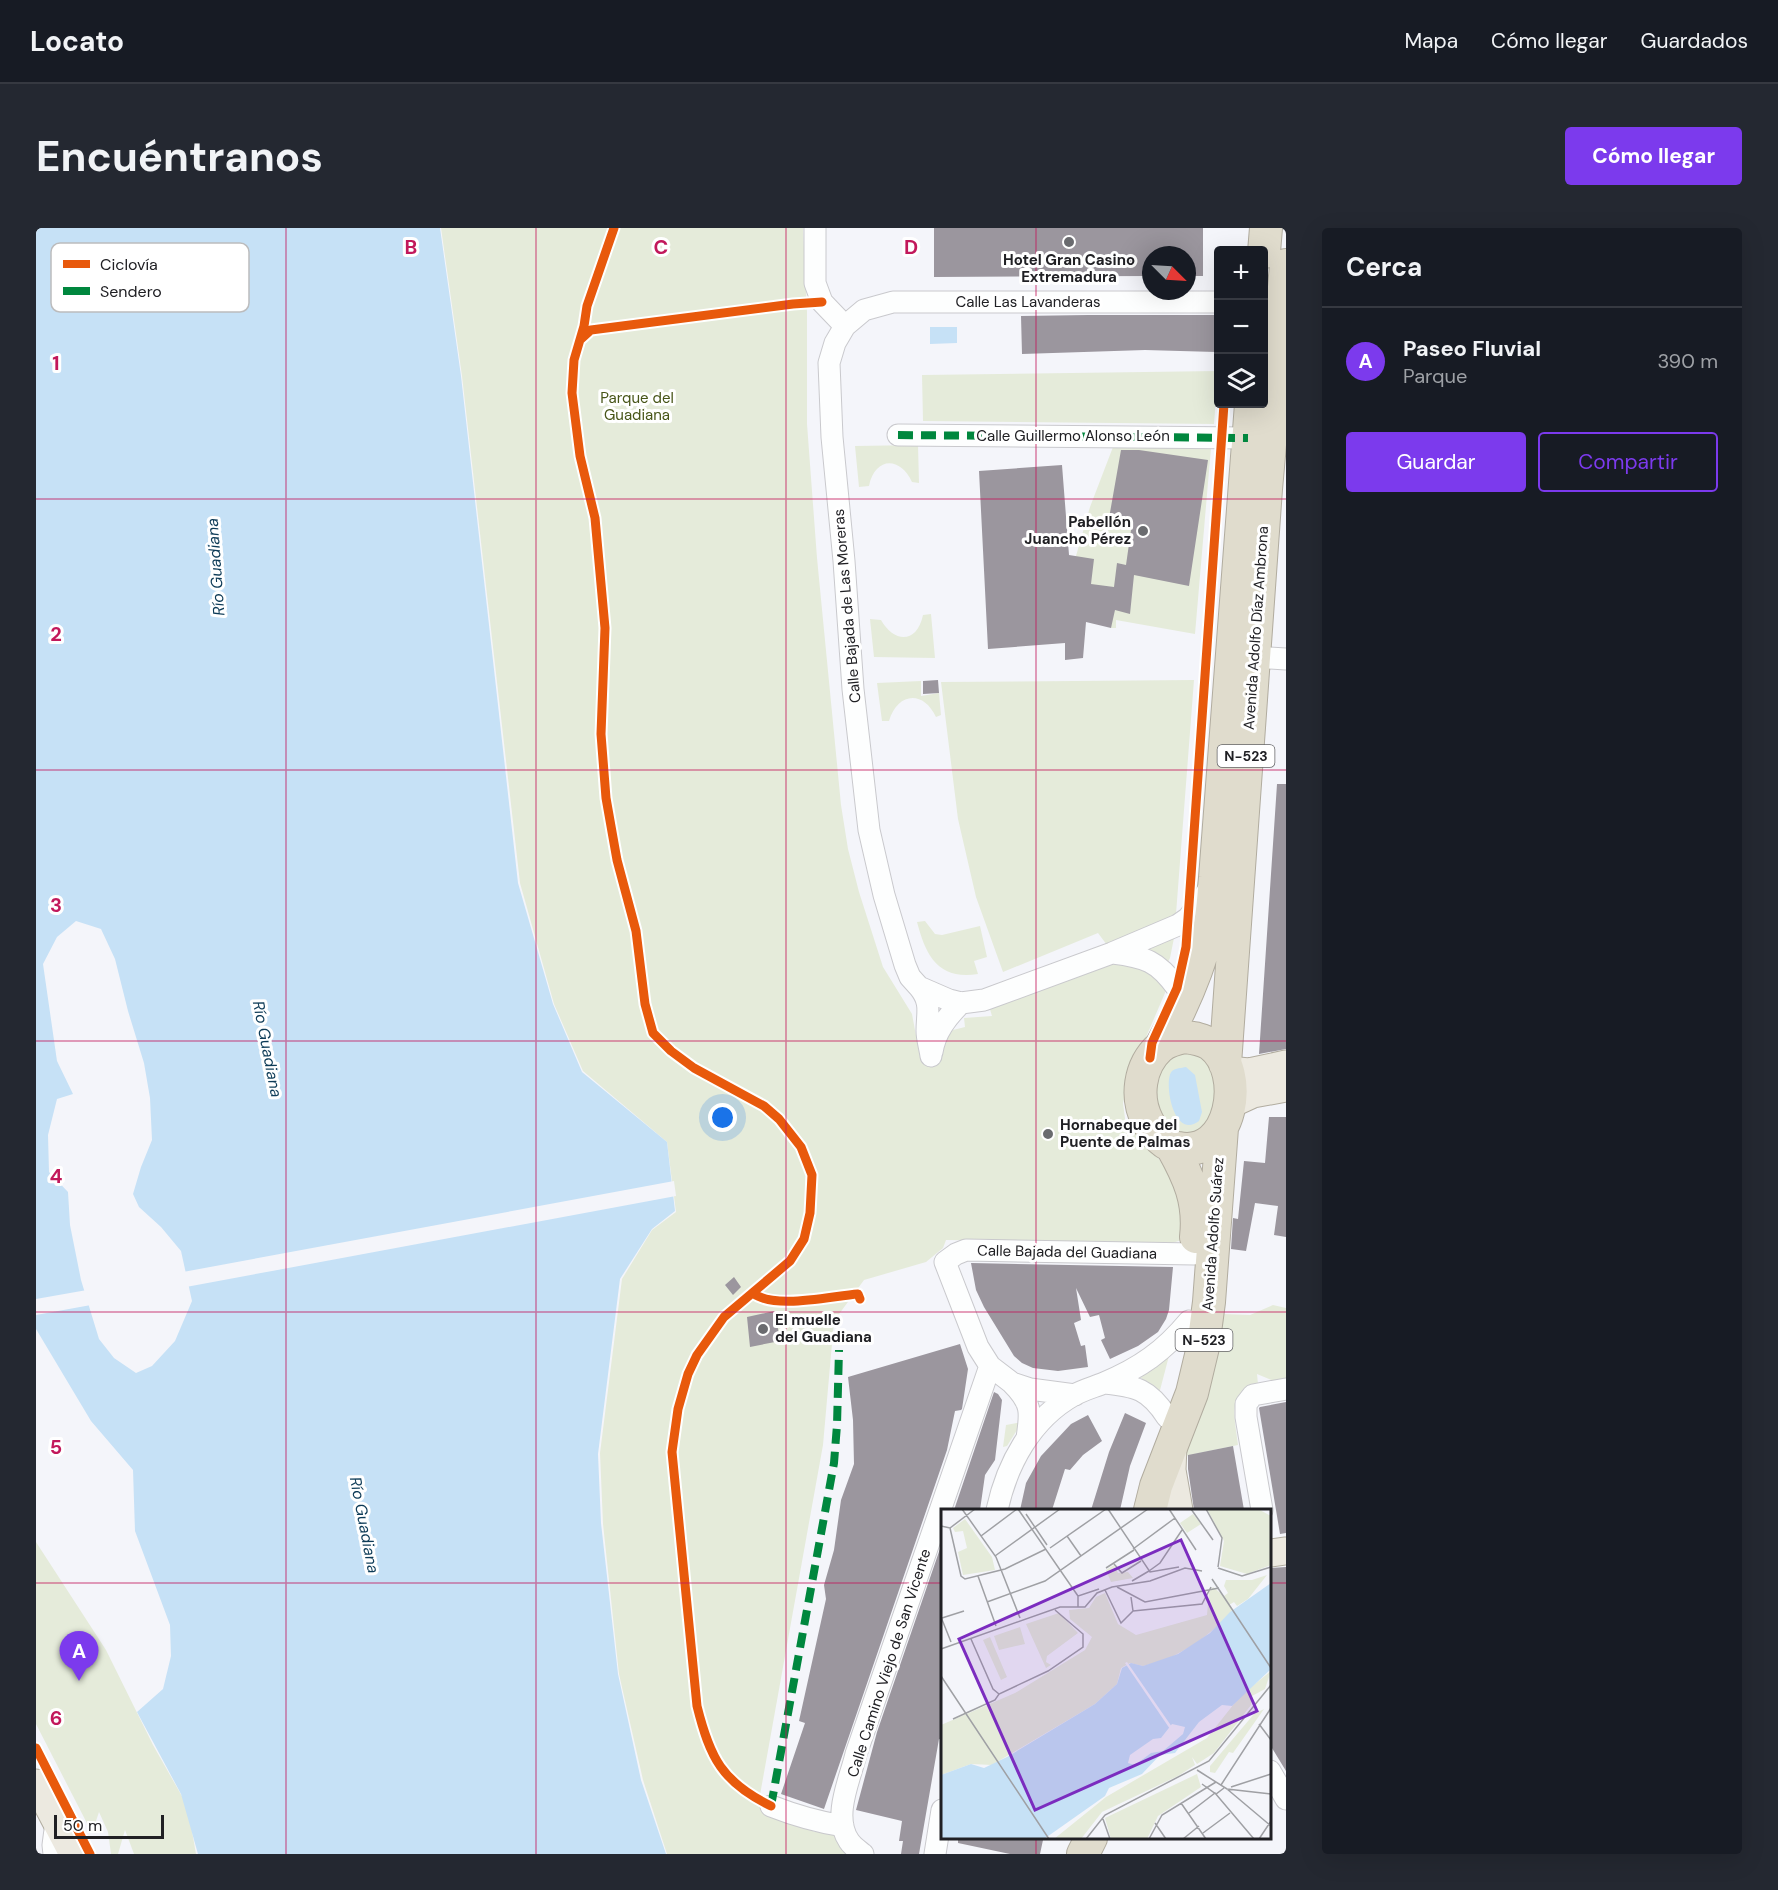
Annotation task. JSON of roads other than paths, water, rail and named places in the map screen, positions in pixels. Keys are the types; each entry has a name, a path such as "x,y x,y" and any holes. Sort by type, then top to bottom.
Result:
{"highway":[{"path":"1264,246 1266,228"},
{"name":"Avenida Adolfo Díaz Ambrona","path":"1227,1067 1254,657 1276,489 1286,265"},
{"name":"Avenida Adolfo Díaz Ambrona","path":"1161,1046 1172,1027 1209,931 1251,408"},
{"path":"1237,578 1245,561 1251,502 1257,492 1276,489"},
{"path":"1161,1046 1185,1037 1200,1039 1211,1044 1227,1067"},
{"name":"N-523","path":"1161,1046 1150,1058 1143,1073 1140,1104 1148,1124 1172,1147"},
{"name":"N-523","path":"1225,1117 1230,1081 1227,1067"},
{"path":"1172,1147 1194,1149 1206,1144 1215,1138 1225,1117"},
{"name":"Avenida Adolfo Suárez","path":"1132,1509 1140,1478 1192,1393 1203,1347 1225,1117"},
{"name":"Avenida Adolfo Suárez","path":"1150,1509 1170,1431 1182,1365 1189,1321 1197,1230 1195,1197 1172,1147"},
{"path":"1083,1854 1090,1839"},
{"path":"1103,1854 1110,1839"}],"main road":[{"path":"1227,1067 1249,1072 1286,1064"},
{"path":"1225,1117 1253,1094 1286,1088"},
{"path":"1170,1431 1172,1470 1179,1509"},
{"path":"1271,1553 1286,1551"},
{"path":"36,1784 55,1840"}],"street":[{"path":"815,228 815,283 822,302 844,326"},
{"name":"Calle Las Lavanderas","path":"844,326 864,310 893,302 1214,302"},
{"name":"Calle Bajada de Las Moreras","path":"844,326 835,343 829,363 832,437 853,689 869,830 884,895 905,965 910,977 926,996 929,1006 927,1033 931,1056 934,1039 951,1014 962,1003"},
{"name":"Calle Guillermo Alonso León","path":"898,435 1248,438"},
{"path":"1254,657 1286,659"},
{"path":"919,987 962,1003 984,1000 1112,953 1161,933 1188,918 1215,878"},
{"path":"1112,953 1134,956 1157,965 1166,972 1177,988"},
{"name":"Calle Bajada del Guadiana","path":"990,1366 978,1347 945,1262 956,1254 966,1250 1194,1254"},
{"path":"997,1509 1004,1481 1016,1454 1047,1415 1075,1395 1131,1371 1158,1354 1189,1321"},
{"path":"990,1366 1012,1383 1028,1402 1030,1412 1027,1438"},
{"name":"Calle Camino Viejo de San Vicente","path":"843,1826 842,1810 856,1754 990,1366"},
{"path":"1012,1383 1030,1389 1075,1395"},
{"path":"1104,1383 1140,1389 1150,1395 1170,1431"},
{"path":"1262,1509 1246,1417 1246,1404 1253,1395 1286,1389"},
{"path":"1271,1774 1286,1799"},
{"path":"771,1806 794,1815 843,1826 849,1842 863,1854"},
{"path":"936,1852 941,1817"}],"water":[{"name":"Río Guadiana","path":"36,228 440,228 461,376 518,883 553,1004 582,1072 667,1142 675,1211 652,1229 620,1279 598,1454 601,1523 618,1674 641,1780 666,1854 198,1854 181,1794 137,1712 163,1689 171,1656 170,1625 135,1531 133,1470 91,1421 36,1329","holes":["76,921 101,929 115,959 144,1063 150,1098 152,1140 133,1194 139,1207 161,1227 181,1251 192,1301 175,1341 152,1366 136,1373 114,1358 99,1339 81,1280 70,1225 68,1192 49,1172 48,1135 57,1099 73,1094 57,1061 43,964 57,937"]},
{"path":"930,327 957,327 957,343 930,344"},
{"path":"1186,1067 1195,1075 1202,1112 1199,1121 1190,1125 1183,1123 1172,1107 1169,1085 1172,1071"}],"place":[{"name":"Hotel Gran Casino Extremadura","path":"1069,242"},
{"name":"Pabellón Juancho Pérez","path":"1143,531"},
{"name":"Hornabeque del Puente de Palmas","path":"1048,1134"},
{"name":"El muelle del Guadiana","path":"763,1329"},
{"name":"Paseo Fluvial","path":"79,1681"}],"park label":[{"name":"Parque del Guadiana","path":"637,406"}]}
